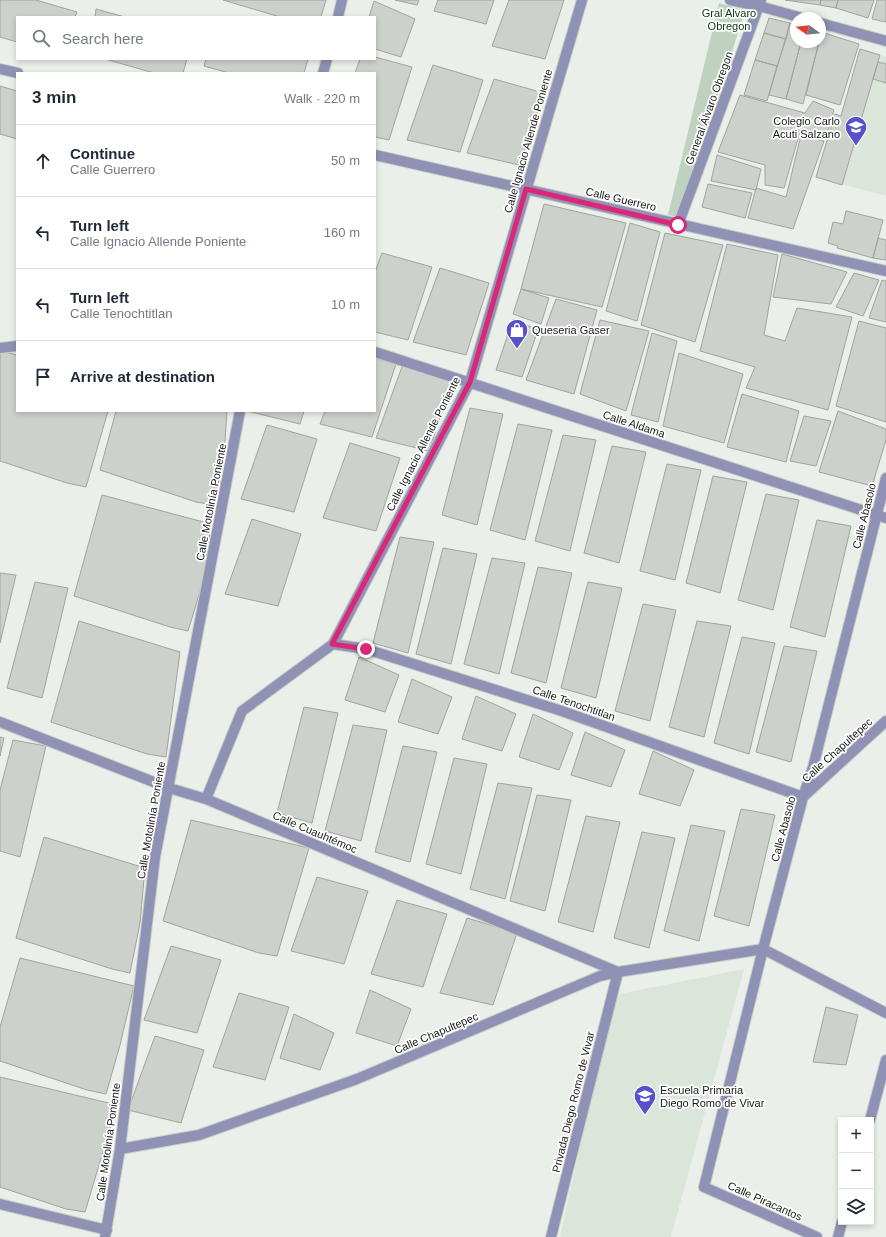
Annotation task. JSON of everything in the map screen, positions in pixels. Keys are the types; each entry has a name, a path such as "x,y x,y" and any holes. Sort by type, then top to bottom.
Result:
{"street":[{"path":"338,16 342,0"},
{"name":"Calle Ignacio Allende Poniente","path":"206,799 242,711 332,644 470,382 582,0"},
{"path":"730,0 760,3 790,14"},
{"name":"General Álvaro Obregon","path":"678,225 760,3"},
{"path":"826,25 886,41"},
{"path":"323,72 327,60"},
{"path":"0,69 16,73"},
{"name":"Calle Guerrero","path":"376,155 886,271"},
{"path":"0,348 16,346"},
{"name":"Calle Aldama","path":"376,352 881,516"},
{"name":"Calle Motolinía Poniente","path":"106,1234 120,1149 156,857 240,412"},
{"name":"Calle Abasolo","path":"704,1187 763,949 803,797 813,767 881,516 886,478"},
{"name":"Calle Tenochtitlan","path":"332,644 366,649 562,711 803,797"},
{"name":"Calle Cuauhtémoc","path":"0,722 168,788 206,799 618,972"},
{"name":"Calle Chapultepec","path":"803,797 886,722"},
{"path":"763,949 886,1013"},
{"name":"Calle Chapultepec","path":"120,1149 198,1135 358,1080 600,976 763,949"},
{"name":"Privada Diego Romo de Vivar","path":"551,1237 618,972"},
{"path":"871,1117 886,1060"},
{"name":"Calle Piracantos","path":"704,1187 817,1237"},
{"path":"0,1204 106,1234"},
{"path":"838,1237 841,1225"}],"shaded area":[{"name":"Colegio Carlo Acuti Salzano","path":"860,49 886,57 886,196 816,177 835,114 841,116"},
{"name":"Escuela Primaria Diego Romo de Vivar","path":"744,969 671,1237 560,1237 614,995"}],"green space":[{"name":"Gral Alvaro Obregon","path":"719,3 745,11 679,217 668,215"}],"building":[{"path":"0,0 36,0 77,12 75,16 16,16 16,42 0,37"},
{"path":"223,0 326,0 321,16 277,16"},
{"path":"395,0 419,0 417,5"},
{"path":"438,0 494,0 486,24 434,11"},
{"path":"509,0 564,0 545,59 492,46"},
{"path":"785,0 821,0 820,5"},
{"path":"821,0 838,0 836,8 820,5"},
{"path":"838,0 874,0 868,18 836,8"},
{"path":"877,0 886,0 886,22 872,19"},
{"path":"374,1 415,19 401,57 376,49 376,16 369,16"},
{"path":"96,9 121,16 95,16"},
{"path":"769,18 790,23 786,39 764,33"},
{"path":"790,23 790,48 799,48 786,99 769,95"},
{"path":"764,33 786,39 777,66 755,60"},
{"path":"826,34 859,44 840,105 806,95 818,48 826,48"},
{"path":"799,48 817,48 803,104 786,99"},
{"path":"860,49 880,55 842,185 816,177 835,114 841,116"},
{"path":"376,57 412,67 389,140 376,137 376,72 355,72 360,60 376,60"},
{"path":"108,60 187,60 183,72 150,72"},
{"path":"206,60 308,60 304,72 225,72 204,66"},
{"path":"755,60 777,66 767,101 744,95"},
{"path":"878,62 886,64 886,83 873,79"},
{"path":"433,65 483,80 460,152 407,140"},
{"path":"494,79 544,93 519,165 467,153"},
{"path":"0,86 16,91 16,139 0,134"},
{"path":"740,95 805,113 813,101 834,110 827,134 800,132 784,188 765,185 765,165 718,152"},
{"path":"801,135 824,141 793,229 748,218 756,188 786,197"},
{"path":"717,155 761,169 756,190 711,181"},
{"path":"708,184 752,193 745,218 702,207"},
{"path":"544,204 626,223 602,307 521,289"},
{"path":"846,211 883,220 873,258 837,248 838,246 828,243 833,222 843,224"},
{"path":"630,223 660,232 637,321 606,311"},
{"path":"665,233 723,245 695,342 641,325"},
{"path":"878,238 886,240 886,260 873,258"},
{"path":"727,244 778,255 764,335 785,341 797,308 852,317 828,410 746,388 755,367 700,351"},
{"path":"382,253 432,267 408,340 376,332 376,269"},
{"path":"782,254 847,272 831,304 773,297"},
{"path":"440,268 489,283 466,355 413,342"},
{"path":"854,273 879,280 863,316 836,307"},
{"path":"882,280 886,281 886,322 869,318"},
{"path":"521,289 549,298 541,324 513,314"},
{"path":"556,299 597,310 574,394 526,380"},
{"name":"Queseria Gaser","path":"513,319 538,330 522,377 496,370"},
{"path":"600,320 649,331 626,411 580,394"},
{"path":"859,321 886,328 886,422 836,406"},
{"path":"652,333 677,341 658,422 631,415"},
{"path":"0,351 16,355 16,412 108,412 86,487 67,483 0,461"},
{"path":"679,353 743,374 724,443 663,426"},
{"path":"376,358 396,364 372,437 320,424 325,412 376,412"},
{"path":"403,364 453,378 429,451 376,438"},
{"path":"742,394 799,411 786,462 727,447"},
{"path":"470,408 503,414 477,525 442,515"},
{"path":"838,411 886,429 886,440 872,486 819,472"},
{"path":"116,412 227,412 224,455 214,505 196,502 100,470"},
{"path":"251,412 304,412 300,424"},
{"path":"804,416 831,421 816,466 790,461"},
{"path":"518,424 552,430 525,540 490,530"},
{"path":"267,425 317,439 294,512 241,499"},
{"path":"563,435 596,440 570,551 535,541"},
{"path":"350,443 400,458 376,531 323,518"},
{"path":"612,446 646,452 619,563 584,553"},
{"path":"667,464 701,470 675,580 640,571"},
{"path":"713,476 747,482 720,593 686,583"},
{"path":"766,494 799,500 773,610 738,600"},
{"path":"102,495 211,524 203,582 188,631 170,627 74,596"},
{"path":"252,519 301,534 278,606 225,594"},
{"path":"817,520 851,526 825,637 790,627"},
{"path":"400,537 434,542 408,653 373,643"},
{"path":"443,548 477,554 451,664 416,654"},
{"path":"492,558 525,563 499,674 464,664"},
{"path":"538,567 572,573 546,683 511,673"},
{"path":"0,573 16,575 0,643"},
{"path":"35,582 68,588 42,698 7,688"},
{"path":"588,582 622,588 596,698 561,688"},
{"path":"643,604 676,610 650,721 615,711"},
{"path":"79,621 180,652 166,757 147,754 51,722"},
{"path":"697,621 731,626 704,737 669,727"},
{"path":"742,637 775,643 749,754 714,743"},
{"path":"784,646 817,651 791,762 756,752"},
{"path":"359,657 399,675 385,712 345,700"},
{"path":"412,679 452,697 438,734 398,722"},
{"path":"476,696 516,714 502,751 462,739"},
{"path":"304,707 338,713 312,823 277,813"},
{"path":"533,714 573,733 559,770 519,757"},
{"path":"353,725 387,730 361,841 325,831"},
{"path":"585,732 625,750 611,787 571,775"},
{"path":"0,737 4,738 0,756"},
{"path":"13,740 46,746 20,857 0,851 0,790"},
{"path":"403,746 437,752 410,862 375,852"},
{"path":"653,751 694,770 680,806 639,794"},
{"path":"454,758 487,764 461,874 426,864"},
{"path":"498,783 532,788 505,899 470,889"},
{"path":"537,795 571,800 545,911 510,901"},
{"path":"741,809 775,815 749,926 714,916"},
{"path":"586,816 620,822 593,932 558,922"},
{"path":"191,820 309,848 277,956 259,953 163,921"},
{"path":"691,825 725,831 699,941 664,931"},
{"path":"642,832 675,838 649,948 614,938"},
{"path":"44,837 145,868 140,923 130,973 112,969 16,938"},
{"path":"317,877 368,891 344,964 291,951"},
{"path":"397,900 447,914 423,987 371,974"},
{"path":"467,918 517,933 493,1005 440,993"},
{"path":"171,946 221,960 197,1033 144,1020"},
{"path":"20,958 134,986 120,1045 106,1094 87,1090 0,1061 0,1027"},
{"path":"370,990 411,1009 397,1046 356,1033"},
{"path":"239,993 289,1007 265,1080 213,1067"},
{"path":"826,1007 858,1015 846,1065 813,1062"},
{"path":"294,1014 334,1033 320,1070 280,1058"},
{"path":"155,1036 204,1050 181,1123 128,1110"},
{"path":"0,1077 117,1105 85,1212 66,1209 0,1187"}],"place":[{"name":"Colegio Carlo Acuti Salzano","path":"856,146"},
{"name":"Queseria Gaser","path":"517,350"},
{"name":"Escuela Primaria Diego Romo de Vivar","path":"645,1116"}],"route":[{"path":"366,649 332,644 470,382 526,189 678,225"}]}
